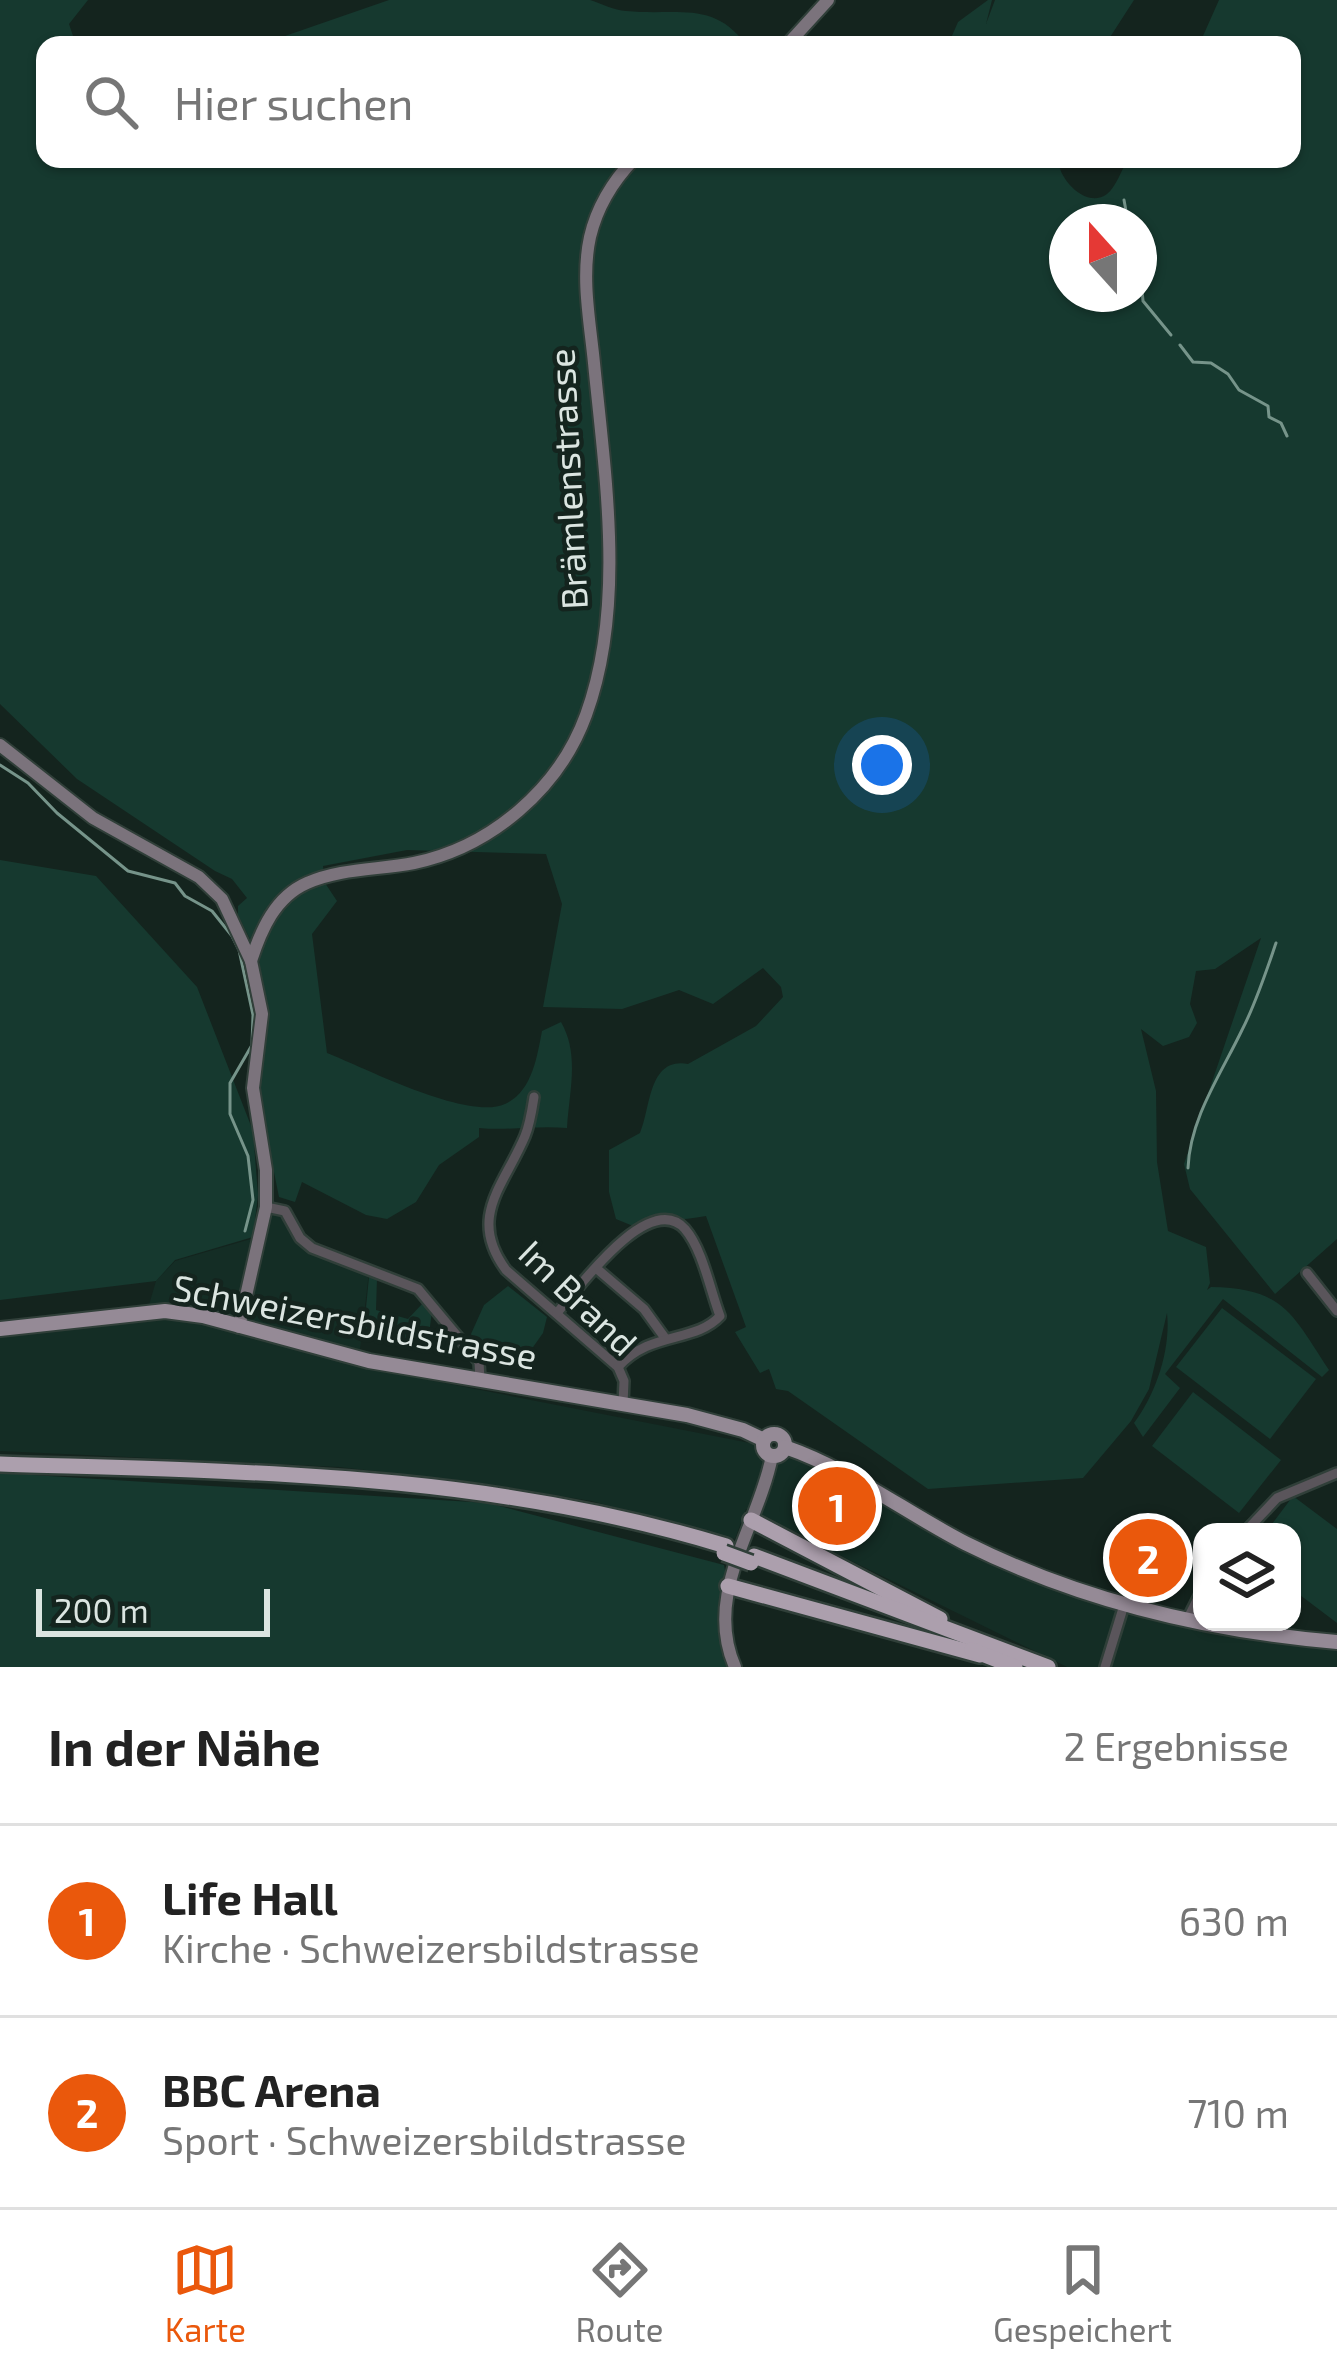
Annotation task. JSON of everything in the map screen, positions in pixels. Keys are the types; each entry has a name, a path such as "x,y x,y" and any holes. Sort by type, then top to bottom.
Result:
{"highway":[{"path":"0,1464 388,1479 496,1492 621,1518 753,1559 998,1655"},
{"path":"751,1520 1015,1667"},
{"path":"728,1586 1048,1667"}],"main road":[{"name":"Schweizersbildstrasse","path":"0,1329 165,1311 322,1351 724,1424 764,1440 764,1450 779,1452"},
{"path":"779,1452 826,1465 1002,1560 1124,1605 1273,1636 1337,1642"}],"street":[{"path":"795,36 828,0"},
{"name":"Brämlenstrasse","path":"251,961 275,908 304,884 452,853 512,817 565,758 591,702 606,616 608,534 585,272 598,212 609,188 626,168"},
{"path":"0,745 93,818 199,877 222,899 251,961 262,1014 254,1088 266,1170 266,1207 239,1327"},
{"name":"Im Brand","path":"534,1097 528,1131 491,1205 486,1229 506,1270 618,1367 624,1381 623,1404"},
{"path":"266,1207 285,1211 300,1238 312,1248 418,1289 479,1362 480,1381"},
{"path":"557,1313 622,1237 664,1221 679,1223 689,1234 720,1316 711,1325 638,1347 618,1367"},
{"path":"596,1268 644,1309 665,1338"},
{"path":"1307,1273 1337,1311"},
{"path":"735,1667 724,1627 728,1586 779,1452"},
{"path":"1253,1523 1277,1498 1337,1473"},
{"path":"1105,1666 1124,1605"},
{"path":"1186,1620 1193,1607"}],"shaded area":[{"path":"0,0 88,0 69,24 73,36 36,36 36,168 1060,168 1075,190 1099,198 1110,191 1123,168 1301,168 1301,36 1203,36 1219,0 1337,0 1337,1239 1275,1294 1190,1189 1184,1164 1261,938 1215,969 1196,971 1190,1004 1197,1023 1189,1037 1163,1046 1141,1029 1156,1091 1157,1162 1168,1231 1206,1247 1207,1290 1255,1293 1284,1308 1329,1370 1322,1377 1223,1299 1165,1374 1180,1388 1143,1437 1134,1423 1160,1371 1167,1313 1149,1389 1131,1421 1083,1478 928,1489 788,1391 776,1389 769,1369 760,1373 735,1332 746,1327 706,1216 633,1226 616,1219 609,1192 609,1150 640,1133 653,1086 665,1068 688,1064 756,1026 783,997 781,987 763,968 713,1004 679,990 622,1009 543,1007 562,904 546,854 407,850 323,866 325,883 337,901 312,934 327,1053 442,1099 488,1107 505,1104 521,1091 532,1073 542,1031 561,1022 572,1061 567,1128 479,1128 479,1137 439,1165 416,1202 387,1219 366,1215 302,1182 295,1202 279,1197 257,1087 263,1041 259,958 238,915 238,906 247,898 232,879 77,779 0,704"},
{"path":"389,0 590,0 621,10 707,16 738,36 285,36"},
{"path":"988,0 992,0 986,24 995,0 1134,0 1111,36 952,36 958,22"},
{"path":"0,860 96,876 197,987 253,1131 258,1195 253,1237 175,1260 156,1281 0,1300"},
{"path":"270,1210 285,1215 297,1240 312,1253 369,1272 358,1366 760,1445 841,1479 1011,1572 1193,1631 1337,1649 1337,1667 1067,1667 746,1509 735,1539 591,1501 480,1483 339,1467 0,1451 0,1334 144,1322 156,1281 175,1261 265,1235"},
{"path":"369,1277 377,1278 376,1310 408,1319 422,1304 432,1311 427,1350 364,1328"},
{"path":"508,1286 547,1317 543,1333 526,1357 478,1347 471,1334 484,1305"},
{"path":"1222,1308 1316,1379 1270,1439 1176,1367"},
{"path":"1193,1392 1281,1460 1239,1513 1152,1446"},
{"path":"0,1473 488,1503 724,1565 735,1667 0,1667"},
{"path":"1293,1496 1337,1529 1337,1623 1301,1596 1301,1523 1273,1523"}],"waterway":[{"path":"1124,200 1125,204"},
{"path":"1152,312 1171,335"},
{"path":"1180,345 1193,362 1211,363 1228,374 1239,390 1268,406 1269,417 1281,423 1287,436"},
{"path":"0,765 28,783 128,871 175,883 185,896 212,911 232,936 253,1015 252,1045 230,1083 230,1114 248,1156 253,1200 245,1231"},
{"path":"1188,1168 1200,1114 1252,1009 1276,943"}],"place":[{"name":"Life Hall","path":"837,1506"},
{"name":"BBC Arena","path":"1148,1558"}]}
